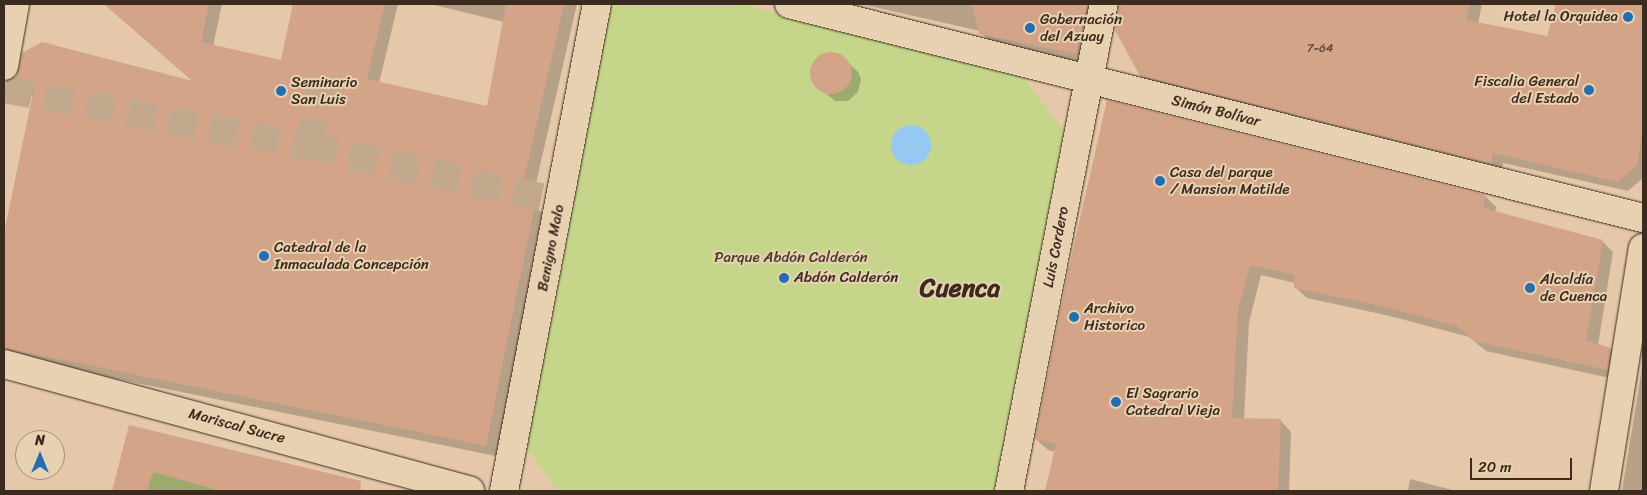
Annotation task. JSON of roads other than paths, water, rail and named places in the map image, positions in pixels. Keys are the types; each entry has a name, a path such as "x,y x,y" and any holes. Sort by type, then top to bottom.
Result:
{"street":[{"path":"4,66 15,4"},
{"name":"Benigno Malo","path":"504,491 597,4"},
{"name":"Simón Bolívar","path":"790,4 1643,218"},
{"name":"Luis Cordero","path":"1009,491 1104,4"},
{"path":"1604,491 1643,248"},
{"name":"Mariscal Sucre","path":"4,364 470,491"}],"water":[{"path":"907,125 915,125 922,128 928,134 931,145 928,156 922,162 915,165 907,165 900,162 894,156 891,149 891,141 894,134 900,128"}],"tunnel":[{"path":"309,146 326,67"},
{"path":"4,89 309,146 560,201"}],"place":[{"name":"Hotel la Orquidea","path":"1628,17"},
{"name":"Gobernación del Azuay","path":"1030,28"},
{"name":"Fiscalia General del Estado","path":"1589,90"},
{"name":"Seminario San Luis","path":"281,91"},
{"name":"Casa del parque / Mansion Matilde","path":"1160,181"},
{"name":"Catedral de la Inmaculada Concepción","path":"264,256"},
{"name":"Abdón Calderón","path":"784,278"},
{"name":"Alcaldía de Cuenca","path":"1530,288"},
{"name":"Archivo Historico","path":"1074,317"},
{"name":"El Sagrario Catedral Vieja","path":"1116,402"}],"district":[{"name":"Cuenca","path":"960,288"}],"park label":[{"name":"Parque Abdón Calderón","path":"791,258"}]}
